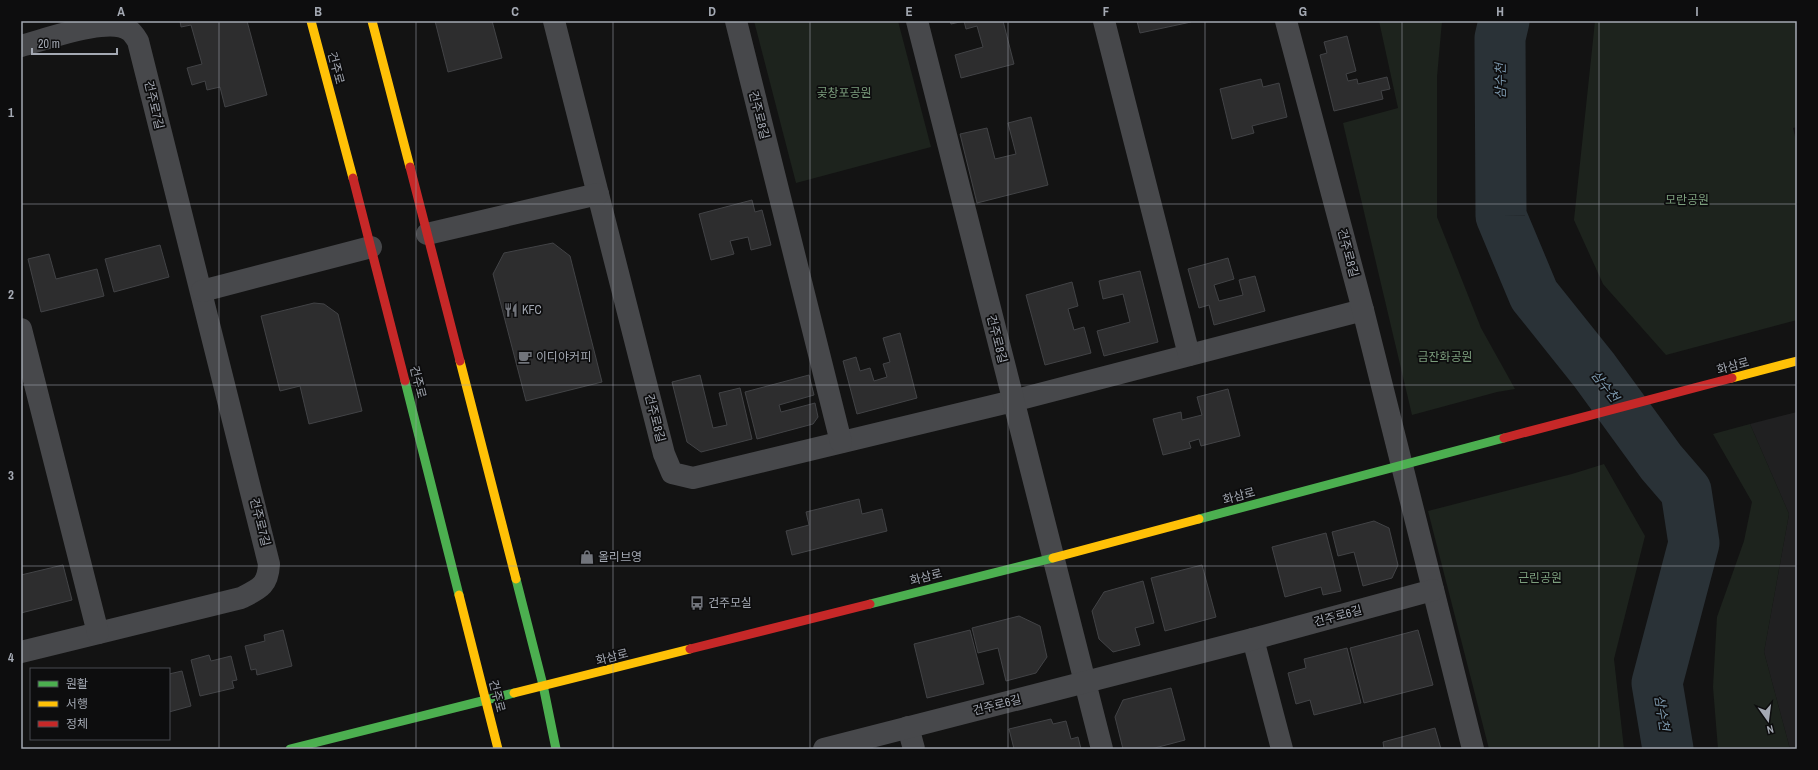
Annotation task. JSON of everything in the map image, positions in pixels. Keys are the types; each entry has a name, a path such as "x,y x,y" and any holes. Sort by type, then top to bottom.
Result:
{"street":[{"name":"건주로","path":"311,21 371,247 498,749"},
{"path":"372,21 543,685 556,749"},
{"name":"건주로8길","path":"554,21 664,454 672,473 693,478 1013,400 1363,310 1286,21"},
{"name":"건주로8길","path":"736,21 841,442"},
{"name":"건주로8길","path":"917,21 1013,400"},
{"path":"1104,21 1189,355"},
{"name":"건주로7길","path":"21,46 84,29 105,25 122,27 131,31 138,41 268,556 269,574 266,582 258,590 241,598 21,652"},
{"path":"428,234 598,194"},
{"path":"202,291 371,247"},
{"path":"1363,310 1474,749"},
{"path":"21,329 98,633"},
{"name":"화삼로","path":"290,749 1052,558 1797,361"},
{"path":"1013,400 1052,558 1102,749"},
{"name":"건주로6길","path":"824,749 1253,639 1433,590"},
{"path":"1253,639 1282,749"},
{"path":"908,727 914,749"}],"shaded area":[{"path":"1797,412 1797,749 1790,749 1764,652 1789,514 1750,424"}],"green space":[{"name":"곶창포공원","path":"754,21 898,21 931,147 796,183"},
{"name":"금잔화공원","path":"1379,21 1442,21 1437,77 1437,217 1481,328 1515,389 1497,392 1412,415 1343,123 1398,108"},
{"name":"모란공원","path":"1595,21 1797,21 1797,127 1793,128 1797,144 1797,320 1666,355 1603,284 1574,220"},
{"path":"1750,424 1789,514 1764,652 1790,749 1718,749 1713,687 1717,617 1744,541 1752,502 1713,434"},
{"name":"근린공원","path":"1604,464 1645,536 1614,659 1624,749 1489,749 1428,511 1572,474"}],"building":[{"path":"180,21 247,21 267,95 225,107 220,87 207,90 205,81 192,85 187,68 202,64 191,25 181,27"},
{"path":"435,21 492,21 502,58 448,72"},
{"path":"950,21 964,21 951,24"},
{"path":"964,21 1003,21 1014,64 961,78 955,55 983,47 977,26 966,29"},
{"path":"1137,21 1190,21 1191,22 1140,33"},
{"path":"1347,36 1356,71 1346,74 1348,81 1357,79 1358,84 1387,77 1390,89 1381,91 1383,99 1334,111 1320,55 1327,53 1324,42"},
{"path":"1261,79 1263,87 1279,83 1287,117 1252,126 1254,133 1232,139 1220,89"},
{"path":"1031,117 1048,185 977,203 960,134 987,128 995,159 1016,154 1008,123"},
{"path":"752,200 755,212 762,210 771,245 751,250 748,237 730,241 734,254 711,260 699,214"},
{"path":"553,243 570,256 602,382 526,401 493,274 504,253"},
{"path":"160,245 169,277 114,292 105,259"},
{"path":"49,254 56,279 97,269 104,296 41,312 28,259"},
{"path":"1228,258 1234,279 1214,285 1219,301 1243,295 1239,280 1255,276 1265,311 1214,325 1209,305 1199,308 1188,269"},
{"path":"1140,271 1158,342 1104,356 1097,331 1130,322 1123,294 1103,299 1099,281"},
{"path":"1072,282 1078,306 1068,309 1074,330 1084,327 1091,353 1045,365 1026,295"},
{"path":"314,303 324,304 338,314 362,411 309,424 300,386 280,391 261,316"},
{"path":"900,333 917,398 857,414 843,361 856,357 860,371 870,368 874,381 887,377 883,364 890,362 883,338"},
{"path":"700,375 713,428 727,425 719,393 740,388 752,439 701,452 687,442 672,382"},
{"path":"809,375 814,395 779,405 781,412 815,403 818,417 813,424 757,439 745,392"},
{"path":"1228,389 1240,436 1201,446 1199,439 1189,442 1191,448 1163,455 1153,419 1181,412 1182,420 1202,415 1197,397"},
{"path":"859,499 862,514 882,509 887,531 792,555 786,531 809,525 806,512"},
{"path":"1374,521 1389,528 1398,565 1392,578 1363,586 1354,552 1338,556 1332,532"},
{"path":"1326,533 1341,591 1323,595 1321,587 1285,597 1272,547"},
{"path":"63,565 72,600 21,613 21,575"},
{"path":"1202,565 1216,617 1165,631 1151,578"},
{"path":"1143,581 1154,623 1135,628 1140,645 1113,652 1099,639 1092,611 1104,592"},
{"path":"1019,616 1040,626 1047,657 1036,673 1006,681 998,648 978,653 972,628"},
{"path":"283,630 292,666 257,675 256,669 251,670 245,646 265,641 264,635"},
{"path":"970,630 984,684 927,698 914,644"},
{"path":"1418,630 1433,685 1364,703 1350,648"},
{"path":"1347,648 1361,703 1314,715 1310,700 1296,704 1288,673 1306,668 1304,659"},
{"path":"209,655 211,661 231,656 237,680 232,681 234,688 200,696 191,660"},
{"path":"182,671 191,706 170,712 170,674"},
{"path":"1171,688 1185,740 1151,749 1123,749 1115,717 1123,700"},
{"path":"1051,719 1053,724 1066,721 1071,739 1078,737 1081,749 1014,749 1009,729"},
{"path":"1435,728 1441,749 1384,749 1383,742"}],"waterway":[{"name":"삼수천","path":"1504,21 1500,38 1501,216 1534,295 1594,370 1661,462 1686,491 1694,543 1657,683 1668,749"}],"traffic: fast":[{"path":"405,381 459,595"},
{"path":"1199,519 1504,438"},
{"path":"870,604 1053,558"},
{"path":"516,579 543,685 556,749"},
{"path":"290,749 514,693"}],"traffic: slow":[{"path":"311,21 353,178"},
{"path":"372,21 410,167"},
{"path":"460,361 516,579"},
{"path":"1732,378 1797,361"},
{"path":"1053,558 1199,519"},
{"path":"459,595 498,749"},
{"path":"514,693 690,649"}],"traffic: jam":[{"path":"410,167 460,361"},
{"path":"353,178 405,381"},
{"path":"1504,438 1732,378"},
{"path":"690,649 870,604"}],"place":[{"name":"KFC","path":"511,310"},
{"name":"이디야커피","path":"525,357"},
{"name":"올리브영","path":"587,557"},
{"name":"건주모실","path":"697,603"}]}
